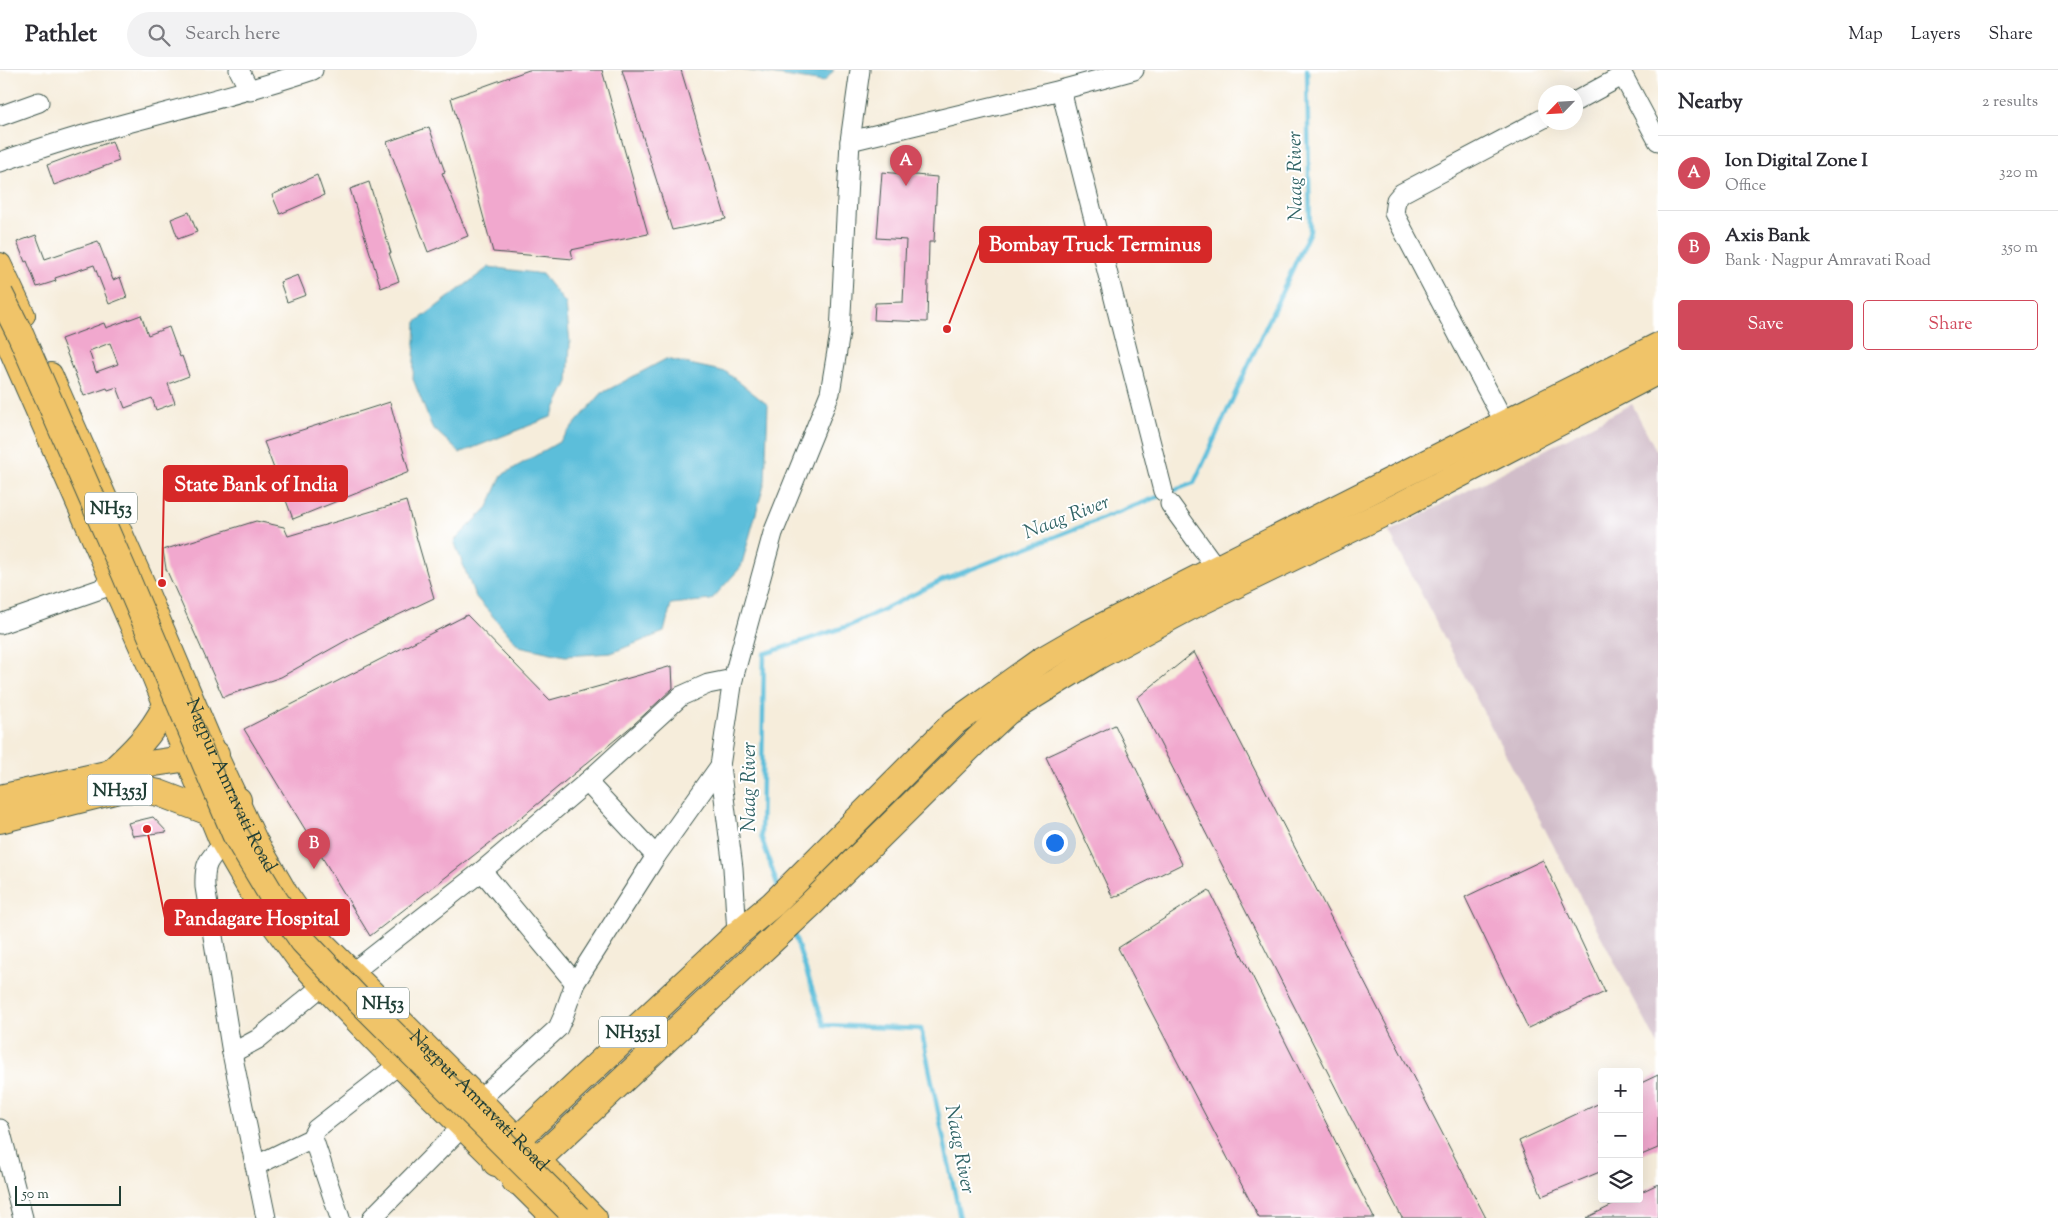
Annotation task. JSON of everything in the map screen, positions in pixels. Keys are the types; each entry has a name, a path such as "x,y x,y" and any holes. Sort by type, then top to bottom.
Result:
{"highway":[{"path":"0,294 21,336 125,574 235,834 274,899 303,941 360,1001 578,1218"},
{"path":"1511,435 1658,346"},
{"path":"1217,569 1658,370"},
{"name":"NH353I","path":"515,1181 790,923 1007,712 1098,656 1188,608 1399,506 1511,435"},
{"name":"NH353I","path":"496,1163 518,1139 780,896 955,722 1042,660 1087,634 1217,569"},
{"path":"109,774 145,740 165,707"},
{"name":"NH353J","path":"0,798 155,763 186,760 216,754"},
{"name":"NH353J","path":"0,820 119,790 159,793 209,812"},
{"path":"209,812 238,800"}],"main road":[{"name":"Nagpur Amravati Road","path":"0,264 82,442 216,754 256,840 286,892 315,934 596,1218"},
{"name":"Nagpur Amravati Road","path":"0,327 223,845 258,905 298,960 322,986 398,1065 553,1218"}],"street":[{"path":"239,70 250,91"},
{"path":"0,162 96,131 250,91 313,70"},
{"path":"737,934 733,868 720,766 733,679 773,533 830,393 840,334 850,141 860,70"},
{"path":"850,141 1061,90 1134,70"},
{"path":"1583,97 1621,73 1658,141"},
{"path":"1061,90 1166,497 1217,569"},
{"path":"0,116 39,102"},
{"path":"1511,435 1394,213 1396,200 1402,193 1538,121"},
{"path":"0,624 112,585"},
{"path":"353,972 482,871 587,782 681,696 708,684 733,679"},
{"path":"480,1099 558,1028 575,983 656,856 720,766"},
{"path":"587,782 656,856"},
{"path":"223,845 209,858 204,871 205,887 232,1053 266,1218"},
{"path":"482,871 575,983"},
{"path":"232,1053 258,1039 322,986"},
{"path":"256,1166 310,1140 316,1129 323,1123 398,1065"},
{"path":"372,1218 461,1128"},
{"path":"0,1129 23,1218"},
{"path":"310,1140 314,1141 317,1146 340,1218"}],"shaded area":[{"path":"1632,404 1658,454 1658,1045 1389,532"}],"water":[{"path":"744,70 834,70 824,82"},
{"path":"489,267 542,274 566,304 570,343 568,382 551,417 460,453 432,427 413,379 416,322"},
{"path":"666,359 726,372 768,405 765,481 741,567 711,600 671,604 664,632 611,653 565,656 519,646 475,596 454,541 488,507 502,475 559,442 602,393"}],"building":[{"path":"529,70 602,70 648,234 571,250 573,259 493,252 451,98"},
{"path":"622,70 681,70 726,219 672,230"},
{"path":"429,127 445,172 442,173 468,236 428,252 387,142"},
{"path":"112,141 119,161 54,185 47,165"},
{"path":"882,172 937,177 934,242 929,242 927,322 874,320 875,303 903,302 906,240 877,238"},
{"path":"317,175 324,195 280,214 272,195"},
{"path":"369,182 399,281 381,288 350,189"},
{"path":"189,212 197,232 178,239 171,219"},
{"path":"36,235 45,259 98,241 113,280 120,277 127,297 109,304 94,265 55,278 56,281 37,287 17,242"},
{"path":"298,275 306,295 287,302 280,282"},
{"path":"141,315 148,335 169,327 189,376 168,384 175,403 156,410 152,398 125,408 117,387 108,390 107,388 84,396 61,339 104,323 106,328","holes":["110,343 118,364 96,372 89,351"]},
{"path":"390,402 409,472 293,519 264,442"},
{"path":"406,501 434,598 356,635 281,677 223,697 166,569 163,550 256,521 284,527 288,536"},
{"path":"467,615 550,700 672,666 673,688 633,725 500,835 370,936 244,729"},
{"path":"1194,652 1486,1218 1402,1218 1137,698"},
{"path":"1115,725 1182,864 1113,898 1046,757"},
{"path":"153,817 167,832 133,836 128,823"},
{"path":"1543,860 1605,992 1528,1028 1465,897"},
{"path":"1209,890 1374,1218 1259,1218 1118,948"},
{"path":"1658,1075 1658,1148 1643,1154 1643,1113 1643,1082"},
{"path":"1598,1104 1598,1173 1542,1196 1519,1141"},
{"path":"1658,1184 1658,1218 1586,1218 1617,1203 1643,1203 1643,1191"}],"waterway":[{"name":"Naag River","path":"1167,493 1194,483 1310,231 1307,70"},
{"name":"Naag River","path":"778,887 761,836 764,654 851,625 943,580 1160,496"},
{"name":"Naag River","path":"793,931 824,1025 921,1029 960,1218"}],"place":[{"name":"Ion Digital Zone I","path":"906,186"},
{"name":"Bombay Truck Terminus","path":"947,329"},
{"name":"State Bank of India","path":"162,583"},
{"name":"Pandagare Hospital","path":"147,829"},
{"name":"Axis Bank","path":"314,869"}]}
